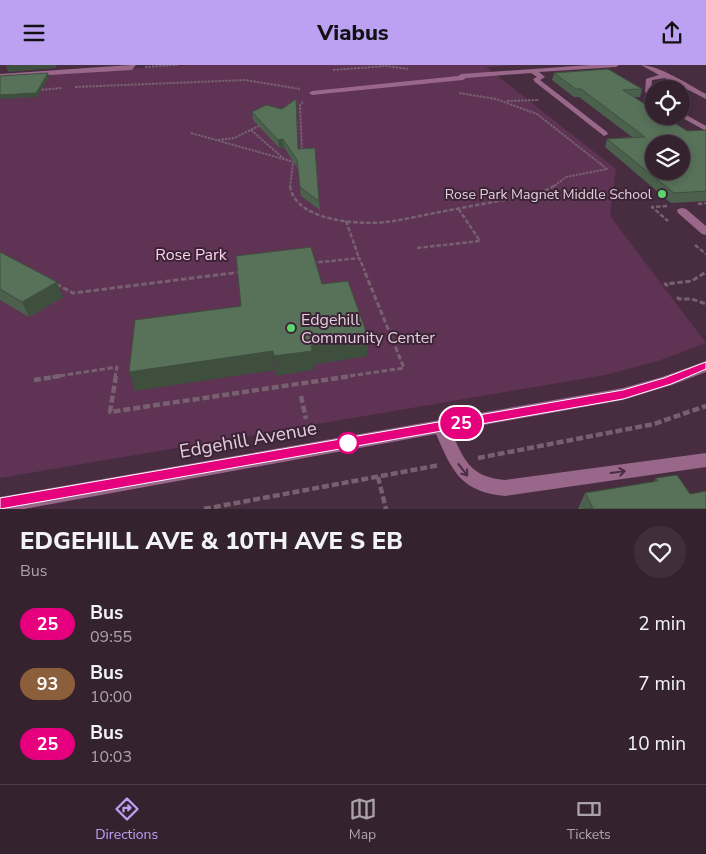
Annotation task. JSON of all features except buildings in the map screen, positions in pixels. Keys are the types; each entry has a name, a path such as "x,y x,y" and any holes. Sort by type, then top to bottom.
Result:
{"street":[{"path":"0,76 132,68 133,65"},
{"path":"312,93 489,74 616,65"},
{"path":"644,65 706,97"},
{"path":"533,71 542,77 536,79 537,81 604,135"},
{"path":"649,80 667,76"},
{"path":"690,119 706,129"},
{"path":"682,211 706,232"},
{"name":"Edgehill Avenue","path":"0,505 623,394 705,369"},
{"path":"441,427 465,474 484,486 505,488 706,460"}],"path":[{"path":"144,67 178,65"},
{"path":"333,70 378,66 401,67 434,80"},
{"path":"32,90 245,80 283,85 312,93 300,105 292,109"},
{"path":"298,159 293,163 291,185 296,201 317,214 346,221 386,221 549,191 561,179 566,177 608,169 545,119 525,108 504,101 451,92"},
{"path":"504,101 534,100"},
{"path":"300,105 302,154"},
{"path":"215,140 234,138 267,122"},
{"path":"251,130 286,161"},
{"path":"191,133 293,163"},
{"path":"418,248 480,241 458,208"},
{"path":"34,379 117,367 110,412 404,368 346,221"},
{"path":"310,263 359,257"},
{"path":"48,281 73,293 250,271"},
{"path":"668,286 666,283 691,283 698,280 706,272"},
{"path":"677,297 679,299 692,299 706,303"},
{"path":"300,396 306,419"},
{"path":"204,509 654,424 706,406"},
{"path":"378,477 386,509"}],"green space":[{"name":"Rose Park","path":"191,65 517,65 486,67 616,169 610,216 706,343 658,361 605,375 0,478 0,77"}],"bus line":[{"name":"25","path":"0,505 623,394 667,381 706,366"}],"place":[{"name":"Rose Park Magnet Middle School","path":"662,194"},
{"name":"Edgehill Community Center","path":"291,328"}]}
